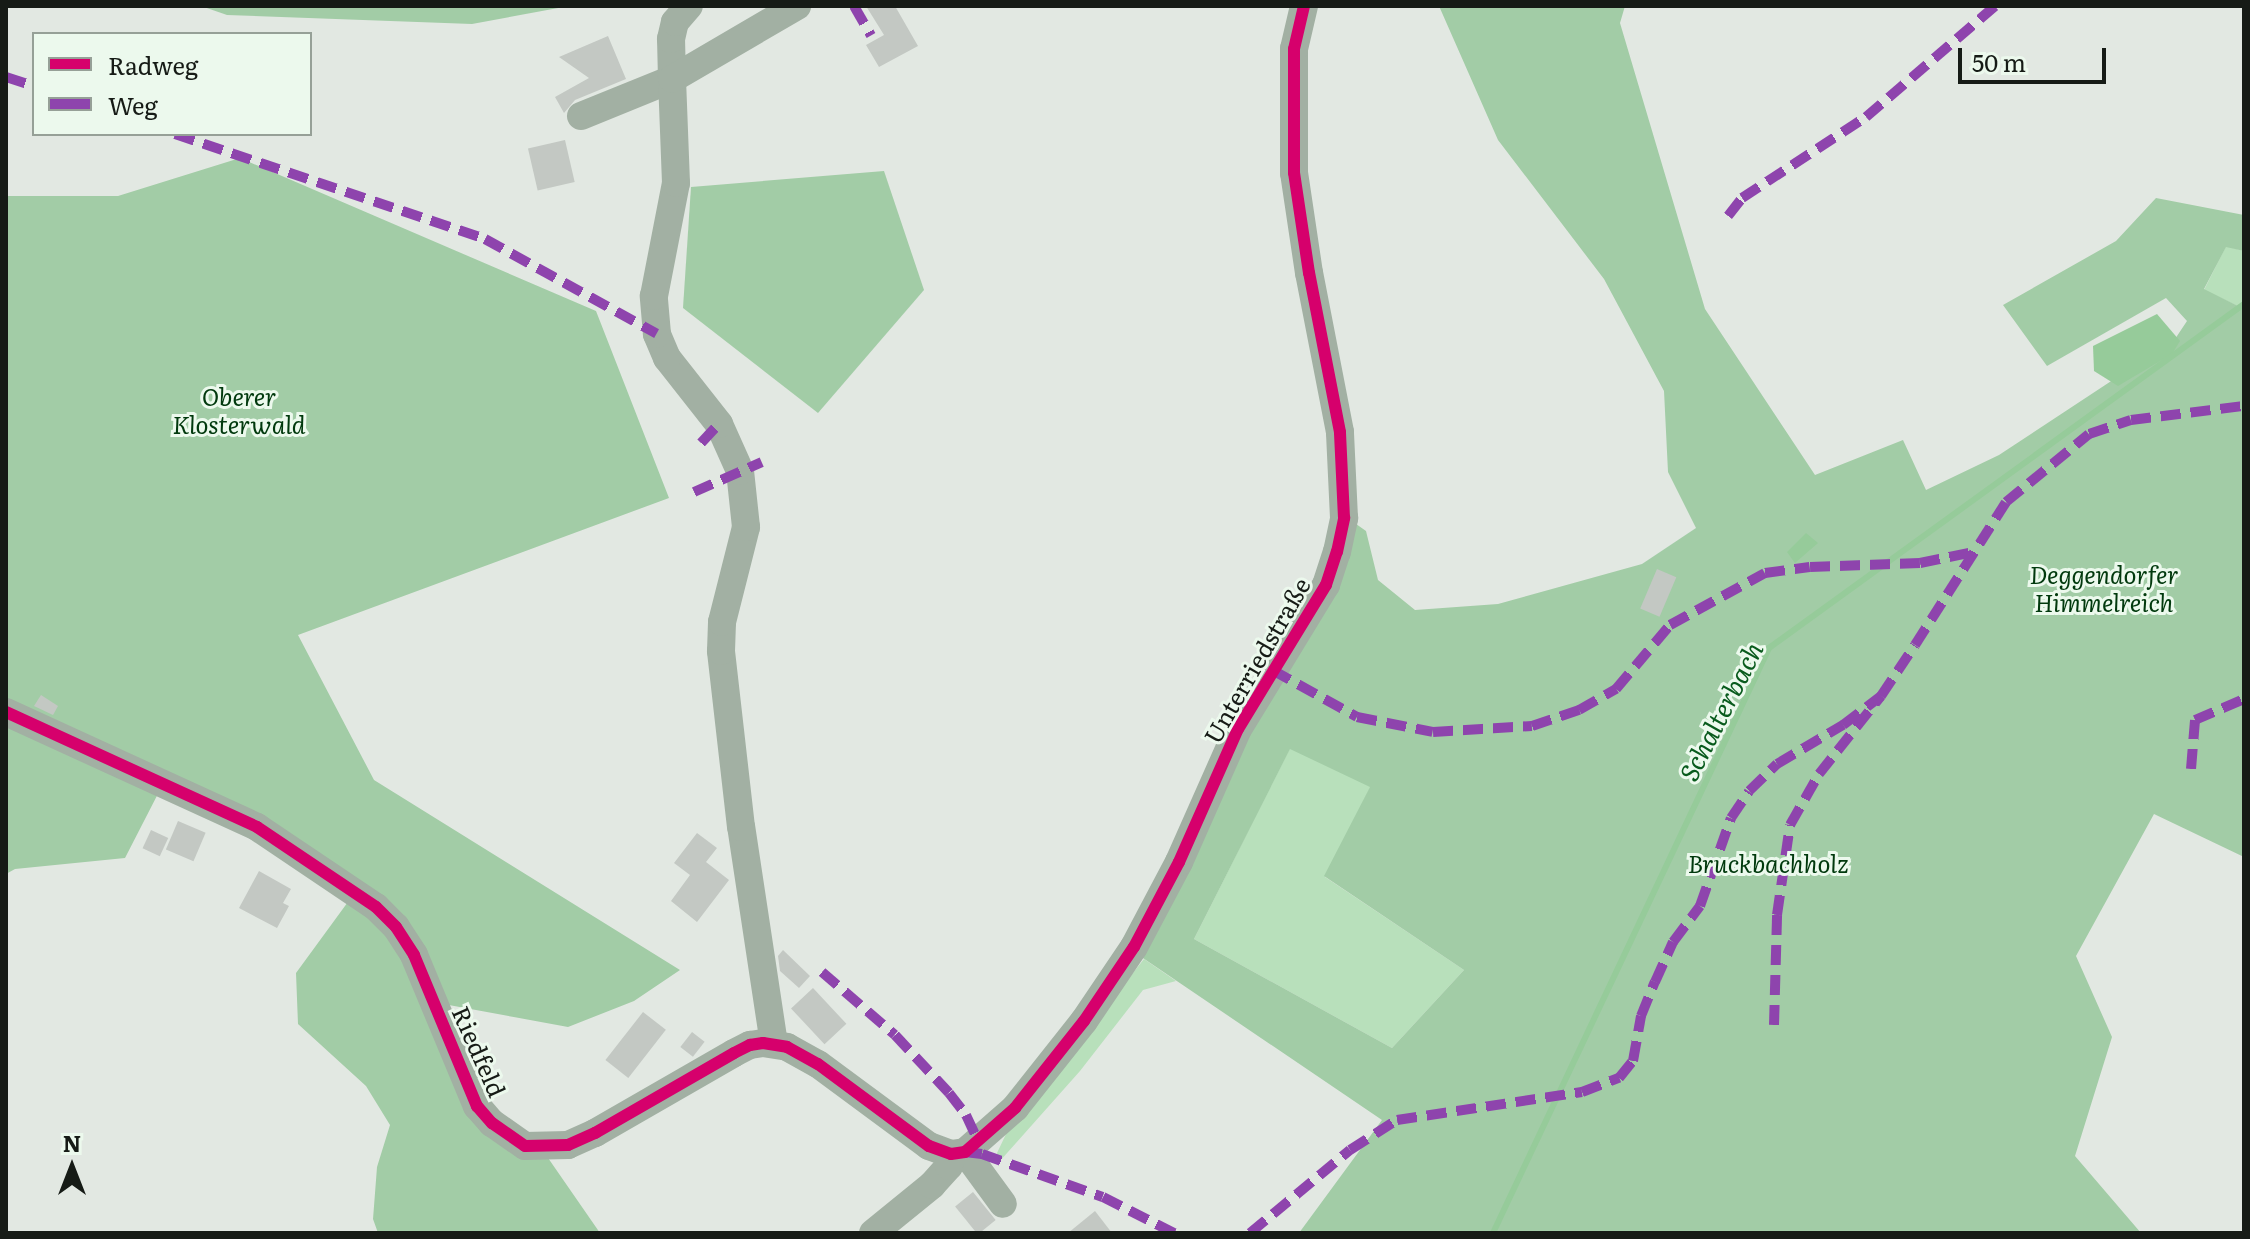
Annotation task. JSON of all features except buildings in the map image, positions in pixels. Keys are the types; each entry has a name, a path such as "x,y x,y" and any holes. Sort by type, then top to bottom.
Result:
{"street":[{"path":"689,6 675,22 671,39 676,183 659,257 654,314 657,334 667,358 719,424 740,471 746,527 722,622 721,651 741,827 774,1044 787,1047 818,1064 929,1146 958,1153 1003,1204"},
{"path":"581,116 672,79 797,6"},
{"name":"Unterriedstraße","path":"873,1233 932,1185 958,1153 1015,1108 1084,1021 1134,947 1179,862 1238,729 1326,585 1344,518 1340,432 1309,273 1294,173 1294,49 1304,6"},
{"path":"626,98 645,106 658,117 675,146"},
{"name":"Riedfeld","path":"6,712 257,827 376,907 396,927 414,955 477,1106 492,1123 525,1146 568,1145 595,1133 750,1045 774,1044"}],"shaded area":[{"path":"2226,246 2244,251 2244,309 2204,290"},
{"path":"2157,314 2180,341 2172,354 2118,386 2094,371 2093,346"},
{"path":"1806,533 1818,543 1795,563 1787,552"},
{"path":"1290,748 1371,786 1325,877 1464,970 1392,1048 1194,939"},
{"path":"1144,959 1176,981 1143,990 1080,1071 999,1162 997,1153 1007,1132"}],"green space":[{"path":"201,6 569,6 472,24 227,15"},
{"name":"Bruckbachholz","path":"1439,6 1625,6 1620,23 1705,309 1815,475 1903,440 1926,490 1999,455 2175,339 2187,321 2166,298 2047,366 2003,305 2116,241 2156,198 2244,215 2244,251 2226,247 2204,289 2244,309 2244,857 2154,814 2076,956 2112,1037 2075,1156 2141,1233 1299,1233 1382,1120 1137,954 1349,519 1366,531 1378,580 1415,610 1498,604 1642,564 1696,528 1668,472 1664,391 1604,279 1498,140","holes":["1290,749 1370,787 1324,876 1464,970 1392,1048 1194,939"]},
{"name":"Oberer Klosterwald","path":"240,158 596,311 669,498 298,635 374,780 680,970 634,1001 568,1027 427,1001 461,1080 546,1155 600,1233 378,1233 373,1219 377,1167 390,1125 366,1086 298,1024 296,973 353,895 163,784 125,858 15,869 6,874 6,196 118,196"},
{"path":"884,171 924,290 818,413 683,308 691,187"}],"waterway":[{"name":"Schalterbach","path":"1493,1233 1769,648 2244,304"}],"marked path":[{"path":"854,6 871,35"},
{"path":"1728,216 1742,198 1866,117 1995,6"},
{"path":"6,77 32,85"},
{"path":"181,136 485,239 657,334"},
{"path":"1774,1025 1777,915 1790,825 1819,774 1881,696 2006,502 2089,434 2131,420 2244,406"},
{"path":"701,443 719,424"},
{"path":"694,492 762,462"},
{"path":"1272,670 1357,717 1433,732 1532,726 1579,710 1616,689 1670,625 1765,573 1810,567 1920,563 1973,552"},
{"path":"1250,1233 1350,1150 1397,1120 1582,1092 1619,1078 1633,1061 1641,1016 1673,942 1700,906 1731,818 1749,791 1777,764 1843,725 1881,696"},
{"path":"2191,769 2195,720 2244,699"},
{"path":"822,972 895,1035 949,1093 966,1115 979,1143"},
{"path":"965,1152 982,1154 1103,1197 1174,1233"}],"cycle path":[{"path":"6,712 257,827 376,907 396,927 414,955 477,1106 492,1123 525,1146 568,1145 595,1133 734,1053 763,1043 787,1047 818,1064 929,1146 951,1154 965,1152 1015,1108 1084,1021 1134,947 1179,862 1238,729 1326,585 1337,552 1344,518 1340,432 1309,273 1294,173 1294,49 1304,6"}],"park label":[{"name":"Deggendorfer Himmelreich","path":"2104,588"}]}
